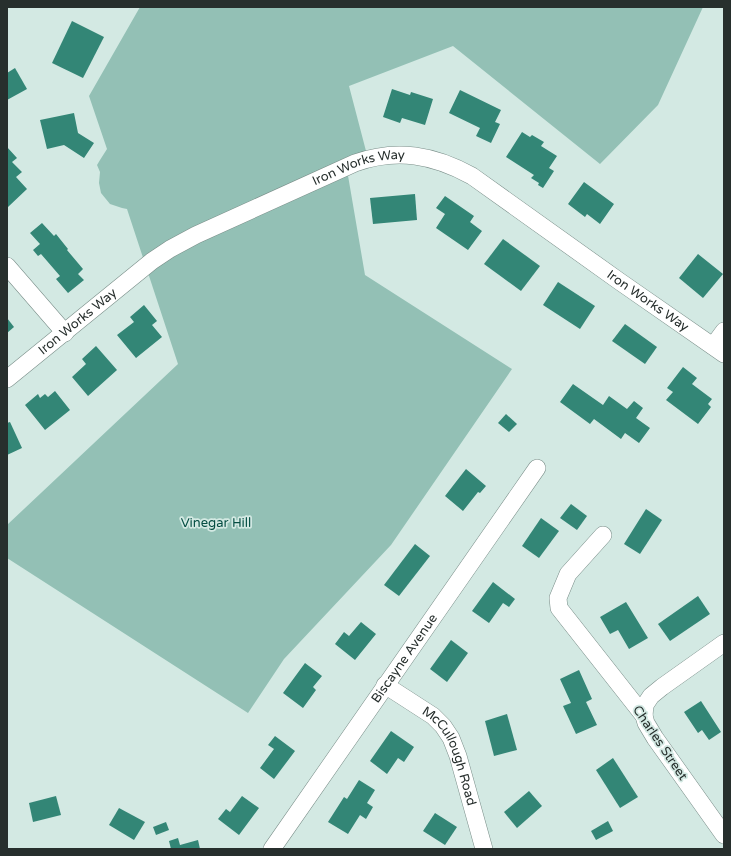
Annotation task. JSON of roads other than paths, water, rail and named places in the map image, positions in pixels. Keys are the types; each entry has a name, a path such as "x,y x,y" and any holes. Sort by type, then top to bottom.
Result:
{"street":[{"name":"Iron Works Way","path":"7,380 152,261 170,249 196,235 355,162 381,156 408,155 435,159 472,176 719,350"},
{"path":"7,266 65,332"},
{"path":"719,350 724,331"},
{"name":"Biscayne Avenue","path":"272,849 537,468"},
{"name":"Charles Street","path":"603,535 568,574 558,598 559,608 644,716 646,723 655,738 724,835"},
{"path":"644,716 645,705 651,696 724,643"},
{"name":"McCullough Road","path":"385,686 433,716 443,726 451,738 458,756 481,847"}],"park label":[{"name":"Vinegar Hill","path":"216,523"}]}
